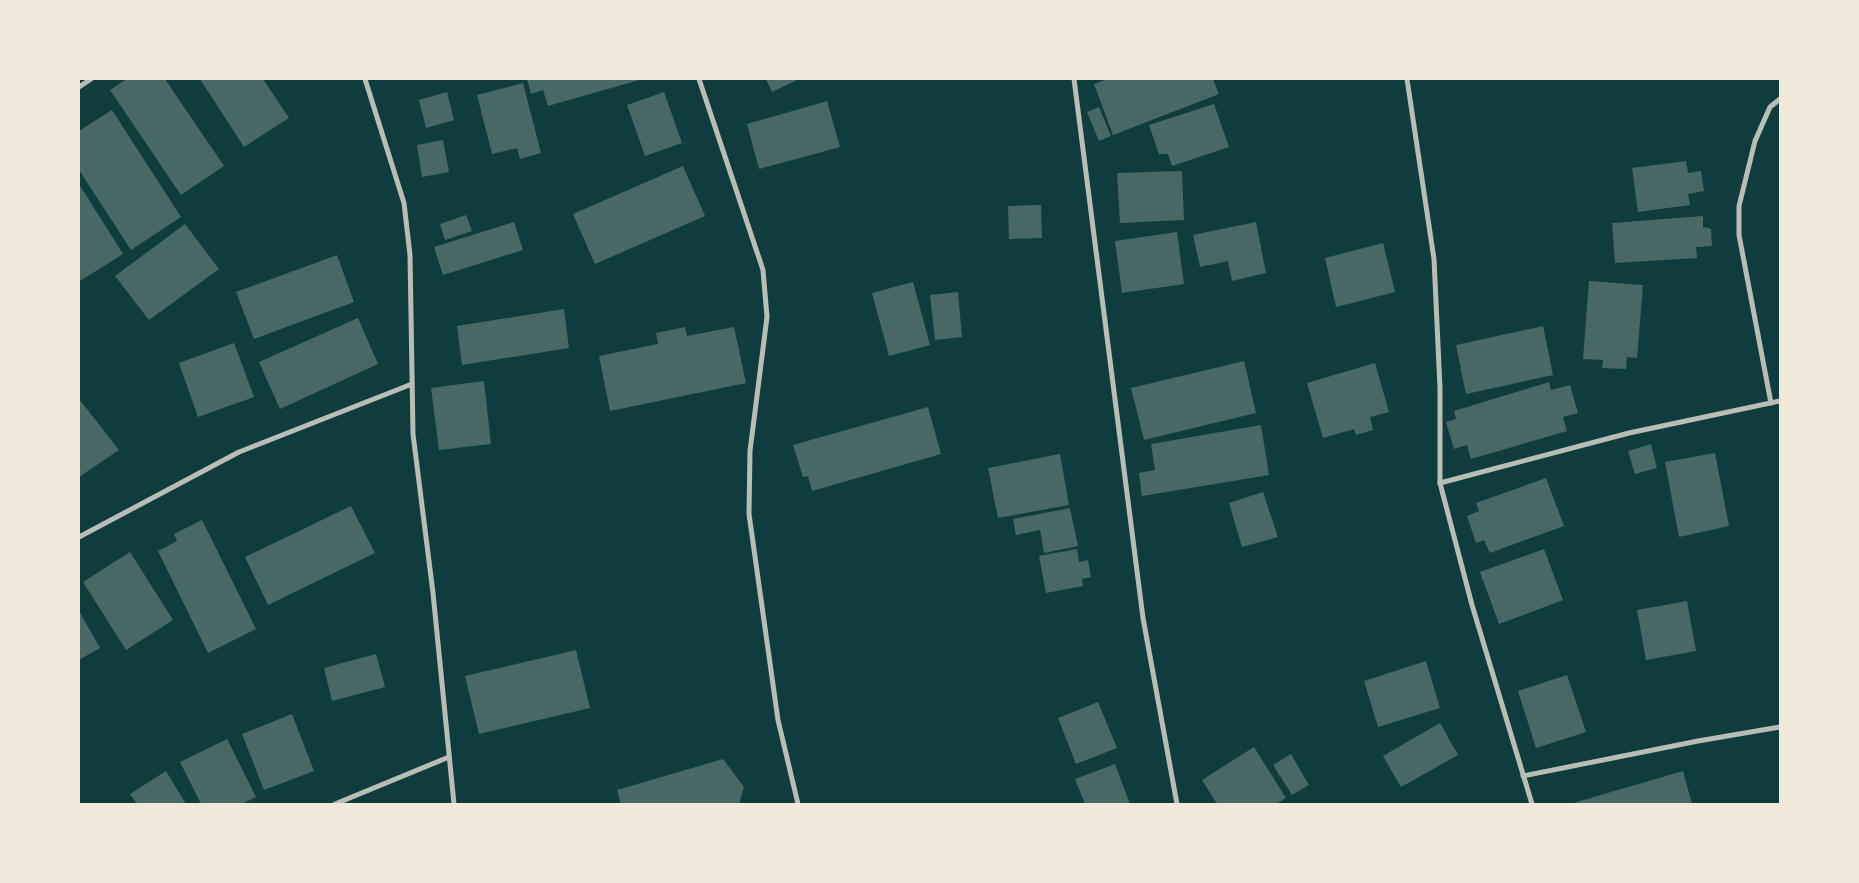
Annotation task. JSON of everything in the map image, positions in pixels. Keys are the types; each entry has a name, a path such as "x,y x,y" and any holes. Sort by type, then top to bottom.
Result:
{"street":[{"path":"79,88 91,79"},
{"path":"365,79 404,203 410,255 413,434 433,593 454,804"},
{"path":"699,79 763,270 767,317 750,452 749,514 778,720 798,804"},
{"path":"1074,79 1143,618 1177,804"},
{"path":"1407,79 1434,259 1440,388 1440,484 1472,605 1532,804"},
{"path":"1771,402 1739,235 1739,206 1755,141 1770,107 1780,99"},
{"path":"79,538 239,452 412,384"},
{"path":"1440,484 1629,433 1780,401"},
{"path":"1524,776 1698,741 1780,727"},
{"path":"335,804 449,757"}],"building":[{"path":"127,79 165,79 224,166 181,195 110,90"},
{"path":"200,79 263,79 289,118 244,147"},
{"path":"527,79 643,79 548,106 543,90 531,94"},
{"path":"766,79 799,79 772,92"},
{"path":"1108,79 1213,79 1219,94 1113,135 1094,84"},
{"path":"523,83 541,153 520,159 517,148 492,154 477,95"},
{"path":"447,92 454,120 426,128 419,100"},
{"path":"664,92 682,143 645,156 627,105"},
{"path":"827,101 840,147 759,169 747,124"},
{"path":"1214,104 1229,147 1172,166 1168,154 1159,154 1149,125"},
{"path":"1099,107 1111,136 1099,141 1087,112"},
{"path":"112,110 181,217 131,250 79,170 79,131"},
{"path":"443,140 449,172 422,177 417,145"},
{"path":"1686,161 1688,173 1701,171 1704,191 1688,194 1690,205 1638,212 1632,168"},
{"path":"683,166 705,216 595,264 573,214"},
{"path":"1182,171 1184,220 1120,223 1117,173"},
{"path":"79,184 123,254 80,281 79,279"},
{"path":"1041,205 1042,238 1009,239 1008,206"},
{"path":"466,215 472,231 445,240 440,224"},
{"path":"1703,216 1703,227 1711,229 1712,246 1696,247 1697,258 1615,263 1612,223"},
{"path":"514,222 523,250 443,275 434,247"},
{"path":"1256,222 1266,273 1232,281 1228,261 1200,267 1193,235"},
{"path":"185,224 219,269 149,320 115,276"},
{"path":"1177,232 1184,284 1122,293 1115,241"},
{"path":"1383,243 1395,292 1336,307 1325,258"},
{"path":"337,255 354,302 254,339 236,292"},
{"path":"1589,281 1643,285 1637,358 1627,357 1626,369 1602,368 1603,360 1583,359"},
{"path":"913,282 930,345 889,356 872,293"},
{"path":"958,292 962,337 935,340 930,295"},
{"path":"564,309 569,348 462,365 457,326"},
{"path":"358,318 378,364 280,409 259,362"},
{"path":"1543,326 1553,375 1466,394 1456,345"},
{"path":"685,327 687,336 734,327 746,383 610,411 599,356 658,344 656,333"},
{"path":"234,343 254,397 198,417 179,363"},
{"path":"1244,361 1256,413 1144,440 1131,388"},
{"path":"1375,363 1389,412 1370,417 1373,430 1356,435 1354,429 1323,438 1307,383"},
{"path":"484,381 491,444 439,450 431,388"},
{"path":"1549,382 1551,390 1570,385 1578,413 1563,417 1567,431 1471,459 1467,445 1454,449 1446,422 1456,419 1454,411"},
{"path":"79,399 119,450 79,477"},
{"path":"928,407 941,454 812,491 808,476 803,477 793,445"},
{"path":"1261,425 1269,475 1142,496 1139,473 1155,470 1151,444"},
{"path":"1651,444 1657,468 1635,474 1628,451"},
{"path":"1715,453 1729,526 1679,537 1665,462"},
{"path":"1060,454 1069,505 998,518 988,468"},
{"path":"1546,478 1564,526 1490,553 1484,540 1476,543 1467,516 1479,511 1476,503"},
{"path":"1263,492 1278,537 1242,547 1229,503"},
{"path":"351,506 375,553 268,605 245,557"},
{"path":"1070,508 1078,546 1044,553 1040,530 1016,535 1013,519"},
{"path":"202,520 256,629 208,653 158,551 177,541 174,534"},
{"path":"1077,549 1079,562 1088,560 1091,577 1082,579 1083,586 1046,593 1039,556"},
{"path":"1544,549 1563,600 1499,624 1480,572"},
{"path":"130,552 173,620 126,650 83,582"},
{"path":"1687,601 1696,651 1646,660 1637,610"},
{"path":"79,611 100,648 79,660"},
{"path":"576,650 590,708 479,734 465,676"},
{"path":"376,654 385,687 332,701 324,668"},
{"path":"1426,661 1440,708 1378,727 1364,681"},
{"path":"1567,675 1586,732 1536,748 1518,691"},
{"path":"1098,702 1117,748 1076,764 1058,718"},
{"path":"292,714 314,771 264,790 242,734"},
{"path":"1440,723 1458,755 1401,787 1383,756"},
{"path":"227,739 256,797 242,804 201,804 180,762"},
{"path":"1254,747 1286,798 1276,804 1217,804 1202,780"},
{"path":"1291,754 1309,785 1292,795 1273,765"},
{"path":"723,759 744,787 739,804 621,804 617,790"},
{"path":"1115,764 1130,804 1085,804 1075,779"},
{"path":"166,771 186,804 137,804 130,794"},
{"path":"1683,771 1692,804 1570,804"}]}
